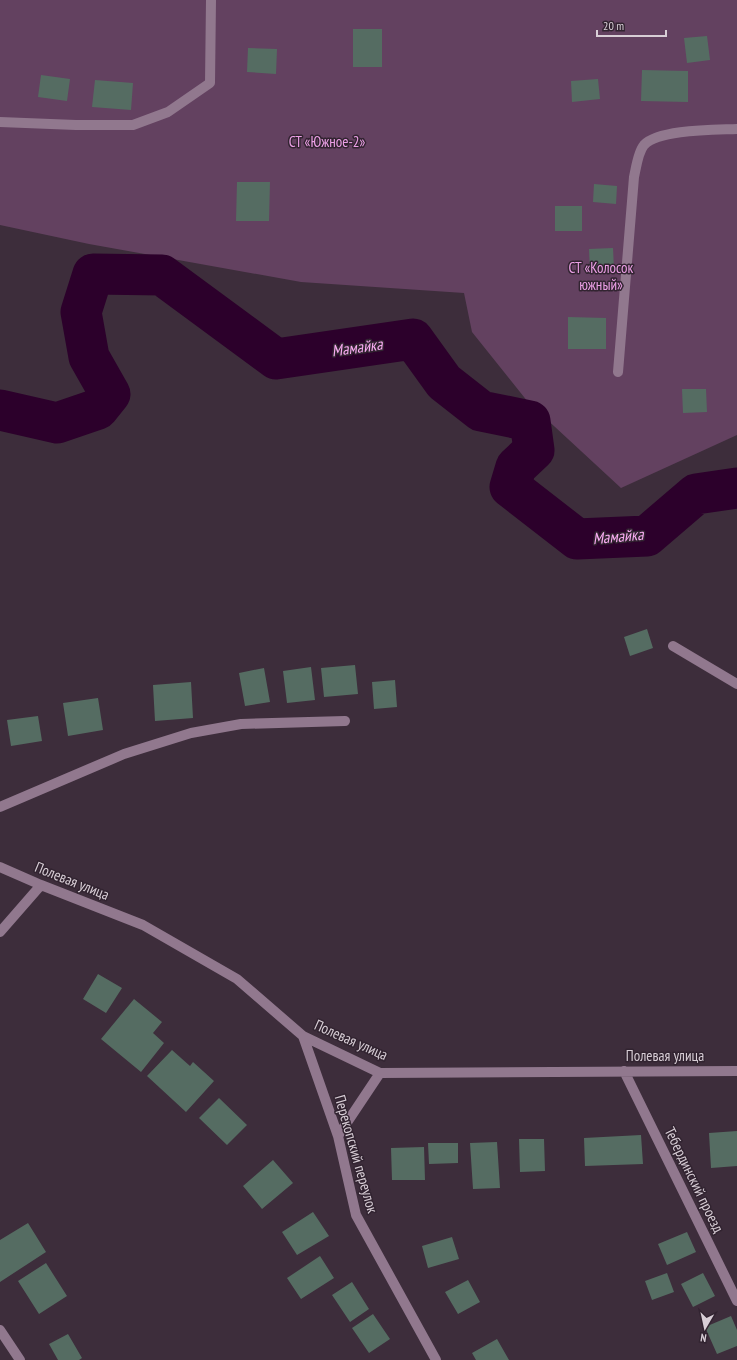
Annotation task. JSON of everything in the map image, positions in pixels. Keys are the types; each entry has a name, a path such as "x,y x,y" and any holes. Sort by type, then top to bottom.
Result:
{"street":[{"path":"0,122 76,125 133,125 168,112 210,83 211,0"},
{"path":"618,372 634,177 638,159 644,145 657,137 686,131 737,129"},
{"path":"673,646 737,684"},
{"path":"0,806 124,754 191,734 241,724 345,721"},
{"name":"Полевая улица","path":"0,867 143,925 236,979 302,1036 380,1073 737,1071"},
{"path":"0,932 41,884"},
{"name":"Перекопский переулок","path":"302,1036 338,1136 356,1215 436,1360"},
{"name":"Тебердинский проезд","path":"624,1071 737,1301"},
{"path":"338,1136 380,1073"},
{"path":"0,1330 20,1360"}],"green space":[{"path":"0,0 737,0 737,435 621,488 528,402 472,332 464,293 301,282 89,244 0,225"}],"building":[{"path":"353,29 382,29 382,67 353,67"},
{"path":"707,36 710,60 687,63 684,38"},
{"path":"248,48 277,49 276,74 247,72"},
{"path":"642,70 688,71 688,102 641,101"},
{"path":"41,75 70,79 67,101 38,97"},
{"path":"598,79 600,99 572,102 571,81"},
{"path":"95,80 133,83 131,110 92,107"},
{"path":"237,182 270,182 269,221 236,221"},
{"path":"594,184 617,186 616,204 593,202"},
{"path":"555,206 582,206 582,231 555,231"},
{"path":"613,248 614,269 590,270 589,249"},
{"path":"568,317 606,318 606,349 568,349"},
{"path":"682,389 706,389 707,412 683,413"},
{"path":"647,629 653,648 630,656 624,637"},
{"path":"355,665 358,694 324,697 321,668"},
{"path":"311,667 315,700 287,703 283,671"},
{"path":"264,668 270,702 245,706 239,673"},
{"path":"395,680 397,707 374,709 372,682"},
{"path":"191,682 193,718 155,721 153,685"},
{"path":"98,698 103,730 68,736 63,703"},
{"path":"38,716 42,741 11,746 7,720"},
{"path":"98,974 122,988 106,1013 83,999"},
{"path":"134,999 162,1022 153,1033 164,1043 141,1072 101,1039"},
{"path":"172,1050 190,1066 193,1062 214,1081 186,1112 147,1076"},
{"path":"219,1098 247,1125 227,1145 199,1118"},
{"path":"737,1131 737,1166 711,1168 709,1133"},
{"path":"641,1135 643,1164 585,1166 584,1138"},
{"path":"519,1139 544,1139 545,1171 520,1172"},
{"path":"497,1142 500,1188 473,1189 470,1143"},
{"path":"428,1143 458,1143 458,1163 429,1164"},
{"path":"424,1147 425,1180 392,1180 391,1148"},
{"path":"273,1160 293,1183 262,1209 243,1186"},
{"path":"313,1212 329,1236 297,1255 282,1232"},
{"path":"28,1223 46,1252 0,1282 0,1240"},
{"path":"687,1232 696,1252 667,1265 658,1244"},
{"path":"452,1237 459,1259 428,1268 422,1246"},
{"path":"320,1256 334,1278 301,1299 287,1278"},
{"path":"46,1263 67,1296 39,1314 18,1281"},
{"path":"667,1273 674,1292 652,1300 645,1281"},
{"path":"703,1273 715,1296 693,1307 681,1284"},
{"path":"468,1280 480,1302 458,1314 445,1292"},
{"path":"352,1282 369,1309 350,1322 332,1295"},
{"path":"373,1314 390,1339 369,1353 352,1328"},
{"path":"731,1316 737,1330 737,1346 717,1354 705,1327"},
{"path":"68,1334 82,1358 79,1360 58,1360 49,1344"},
{"path":"497,1339 509,1360 476,1360 472,1353"}],"waterway":[{"name":"Мамайка","path":"0,410 57,423 98,409 110,394 89,357 81,312 93,274 162,275 276,359 413,339 444,382 481,411 530,421 534,450 516,467 510,487 577,539 647,536 696,494 737,488"}],"park label":[{"name":"СТ «Южное-2»","path":"327,142"},
{"name":"СТ «Колосок южный»","path":"601,276"}]}
